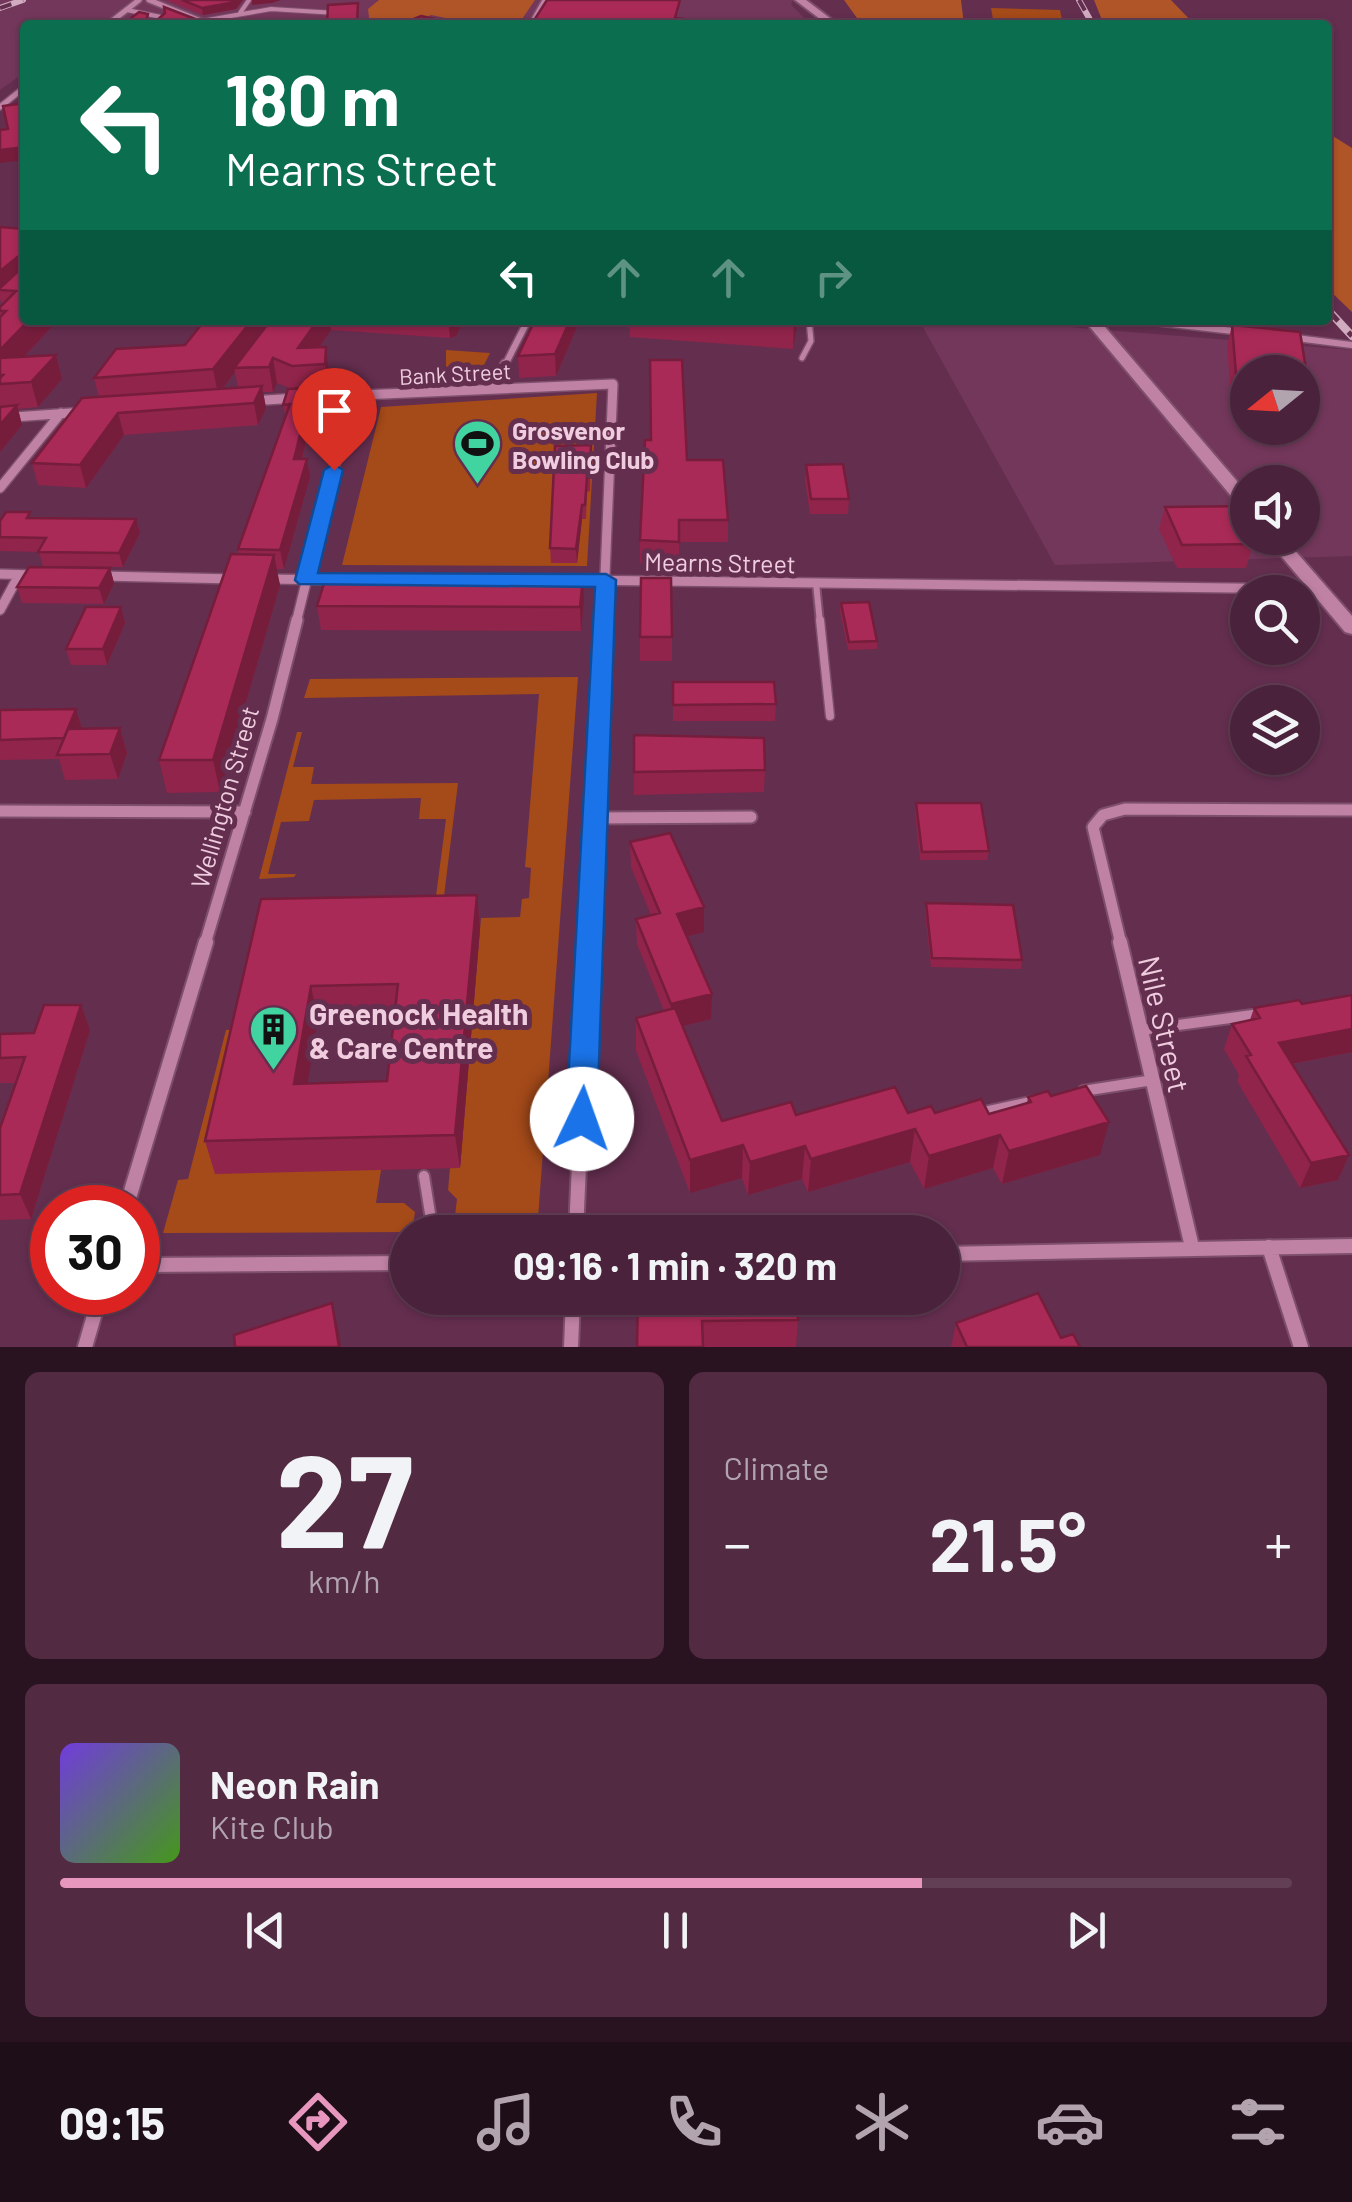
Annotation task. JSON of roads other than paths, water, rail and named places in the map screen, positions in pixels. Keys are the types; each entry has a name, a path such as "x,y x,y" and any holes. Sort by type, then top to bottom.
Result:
{"main road":[{"path":"800,0 828,20"},
{"path":"1094,325 1230,484"},
{"path":"1290,555 1307,575"},
{"path":"1320,590 1352,628"}],"street":[{"path":"114,20 140,0"},
{"path":"149,0 197,20"},
{"path":"492,389 525,325"},
{"path":"1178,325 1254,334"},
{"path":"1273,336 1352,345"},
{"name":"Bank Street","path":"241,401 613,384 606,580"},
{"name":"Wellington Street","path":"133,1185 245,812 352,396"},
{"path":"0,418 97,411"},
{"path":"0,488 62,413"},
{"path":"0,574 38,576"},
{"path":"0,610 19,575"},
{"path":"95,576 346,580"},
{"name":"Mearns Street","path":"566,580 1230,588"},
{"path":"577,1215 606,580"},
{"name":"Nile Street","path":"1192,1247 1093,827 1103,815 1125,809 1352,810"},
{"path":"0,811 245,812"},
{"path":"596,818 752,817"},
{"path":"960,1253 1352,1246"},
{"path":"1269,1247 1302,1347"},
{"path":"160,1265 390,1263"},
{"path":"86,1347 95,1315"},
{"path":"571,1347 572,1315"}],"lane":[{"path":"240,12 250,0"},
{"path":"210,20 271,9 340,13"},
{"path":"127,10 161,16 157,20"},
{"path":"802,358 811,341 809,325"},
{"path":"816,583 830,716"},
{"path":"1141,1030 1275,1012"},
{"path":"1078,1092 1153,1080"},
{"path":"970,1115 1042,1100"},
{"path":"424,1176 422,1190 434,1215"}],"railway":[{"path":"0,8 23,0"},
{"path":"1079,0 1090,20"},
{"path":"1332,314 1352,336"}],"place":[{"name":"Grosvenor Bowling Club","path":"477,486"},
{"name":"Greenock Health & Care Centre","path":"274,1072"}]}
